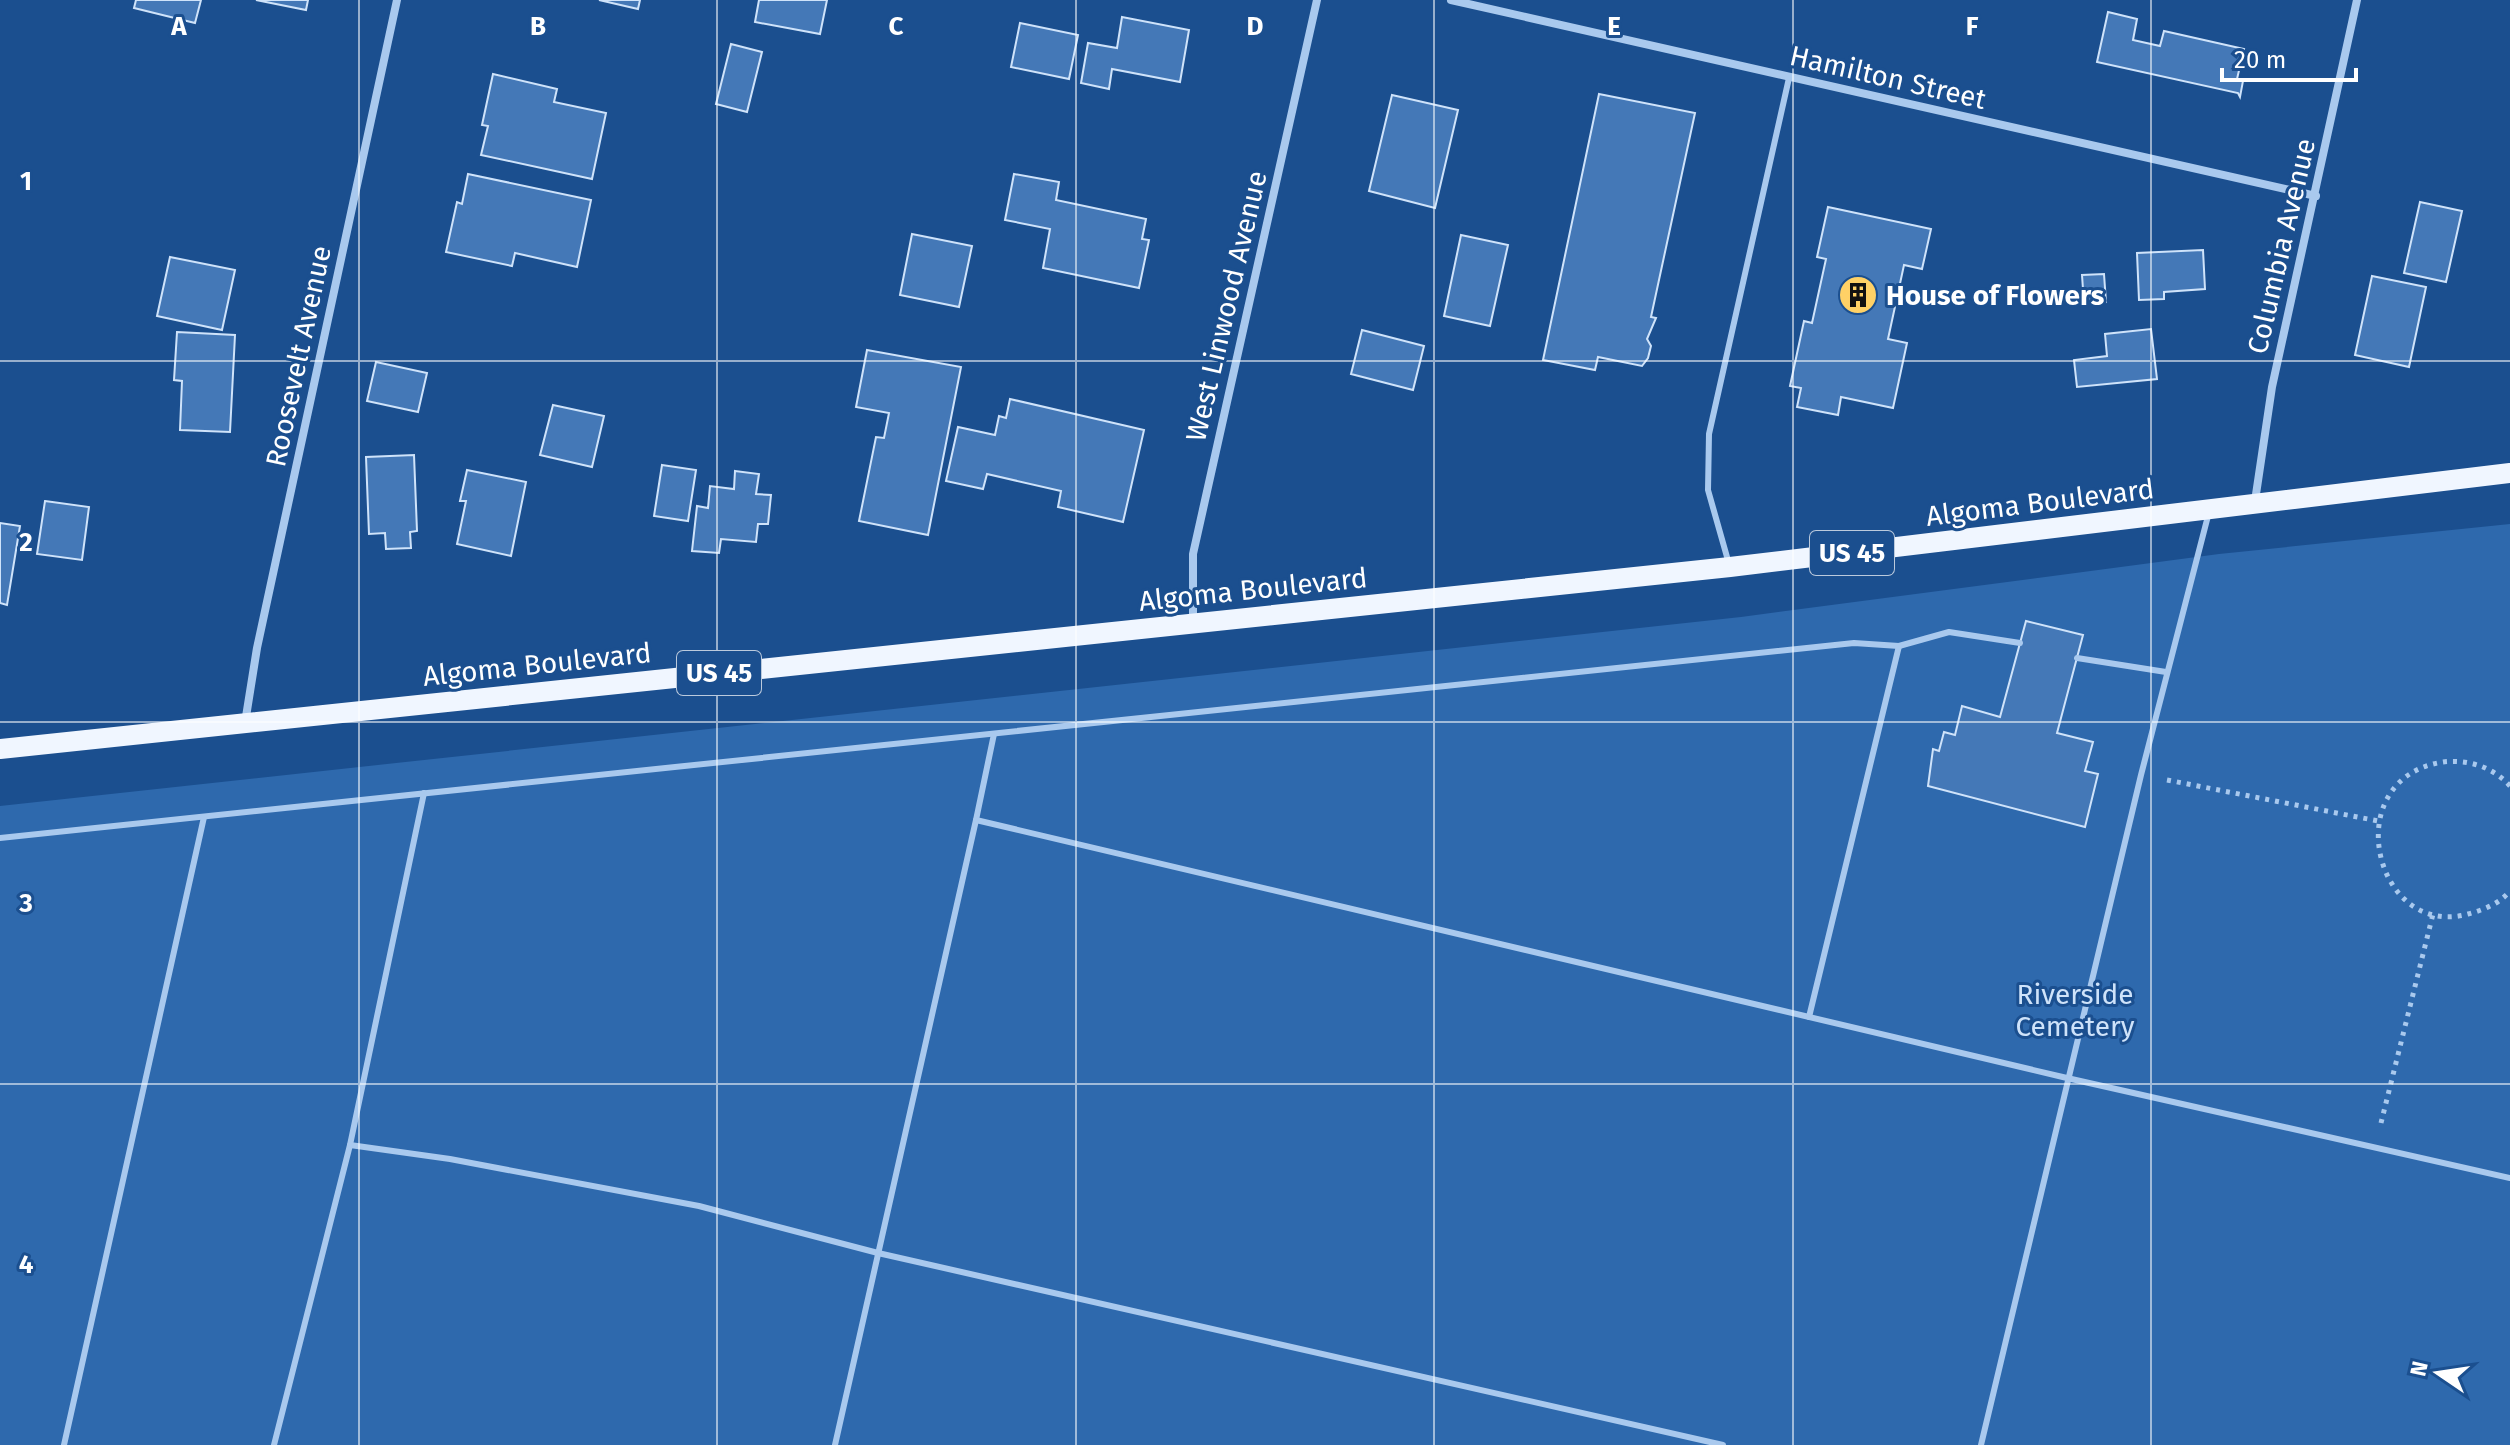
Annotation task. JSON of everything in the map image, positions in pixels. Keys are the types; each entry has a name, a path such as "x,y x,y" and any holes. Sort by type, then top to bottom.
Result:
{"main road":[{"name":"Algoma Boulevard","path":"0,749 1730,567 2510,473"}],"street":[{"name":"Roosevelt Avenue","path":"245,723 257,648 397,0"},
{"name":"West Linwood Avenue","path":"1193,624 1193,554 1317,0"},
{"name":"Hamilton Street","path":"1451,0 2316,196"},
{"name":"Columbia Avenue","path":"2255,503 2272,387 2357,0"}],"lane":[{"path":"1730,567 1708,490 1709,434 1789,78"},
{"path":"1981,1445 2166,672 2209,510"},
{"path":"0,838 1854,643 1899,646 1949,632 2020,643"},
{"path":"1809,1017 1899,646"},
{"path":"2077,658 2166,672"},
{"path":"835,1445 994,734"},
{"path":"274,1445 350,1145 424,793"},
{"path":"64,1445 204,817"},
{"path":"976,820 2067,1078 2510,1178"},
{"path":"350,1145 450,1159 699,1206 878,1253 1723,1445"}],"path":[{"path":"2510,786 2481,765 2455,761 2429,765 2406,777 2388,797 2378,821 2376,845 2382,868 2394,888 2412,904 2433,914 2460,916 2485,910 2510,891"},
{"path":"2141,775 2378,821"},
{"path":"2375,1147 2433,914"}],"green space":[{"name":"Riverside Cemetery","path":"2510,524 2510,1445 0,1445 0,806 1741,617 2219,554"}],"building":[{"path":"136,0 201,0 195,23 134,8"},
{"path":"256,0 308,0 306,10"},
{"path":"599,0 640,0 638,9"},
{"path":"759,0 827,0 820,34 755,22"},
{"path":"2108,12 2137,19 2133,40 2160,46 2164,31 2244,49 2237,79 2243,81 2240,97 2238,93 2097,62"},
{"path":"1122,17 1189,30 1180,82 1112,69 1109,89 1081,83 1088,43 1117,48"},
{"path":"1020,23 1078,35 1069,79 1011,67"},
{"path":"731,44 762,52 747,112 716,104"},
{"path":"493,74 557,89 554,102 606,113 592,179 481,155 488,126 482,125"},
{"path":"1599,94 1695,113 1651,317 1656,318 1647,339 1651,346 1648,358 1642,366 1598,357 1595,370 1543,360"},
{"path":"1392,95 1458,110 1435,208 1369,191"},
{"path":"468,174 591,200 577,267 515,253 512,266 446,252 457,202 462,204"},
{"path":"1014,174 1059,182 1056,200 1146,219 1142,239 1149,240 1139,288 1043,268 1050,229 1005,220"},
{"path":"2420,202 2462,211 2446,282 2404,273"},
{"name":"House of Flowers","path":"1828,207 1931,229 1922,269 1904,265 1888,339 1907,343 1893,408 1841,397 1838,415 1797,407 1801,388 1790,386 1804,321 1812,323 1826,259 1817,257"},
{"path":"912,234 972,246 959,307 900,295"},
{"path":"1461,235 1508,245 1490,326 1444,316"},
{"path":"2203,250 2205,289 2164,292 2164,299 2139,300 2137,253"},
{"path":"170,257 235,270 222,330 157,316"},
{"path":"2104,274 2106,302 2084,304 2082,275"},
{"path":"2372,276 2426,287 2409,367 2355,355"},
{"path":"2151,329 2157,379 2077,387 2074,360 2107,356 2105,334"},
{"path":"1362,330 1424,346 1413,390 1351,374"},
{"path":"177,332 235,335 230,432 180,430 182,381 174,380"},
{"path":"867,350 961,367 928,535 859,521 876,437 884,438 889,413 856,407"},
{"path":"376,362 427,373 418,412 367,401"},
{"path":"1010,399 1144,430 1123,522 1058,507 1061,491 987,474 983,489 946,481 958,427 995,435 999,416 1006,418"},
{"path":"553,405 604,416 592,467 540,455"},
{"path":"414,455 417,531 410,532 411,548 386,549 385,533 369,534 366,457"},
{"path":"662,465 696,470 688,521 654,516"},
{"path":"467,470 526,482 511,556 457,544 466,501 460,501"},
{"path":"735,471 759,474 756,494 771,495 768,524 758,524 756,542 721,539 719,553 692,551 697,506 708,508 710,486 734,489"},
{"path":"45,501 89,507 82,560 37,554"},
{"path":"0,523 20,526 7,605 0,603"},
{"path":"2026,621 2083,635 2057,733 2093,742 2085,771 2098,774 2085,827 1928,786 1933,749 1939,751 1944,732 1955,735 1962,706 2000,717"}],"place":[{"name":"House of Flowers","path":"1858,295"}]}
